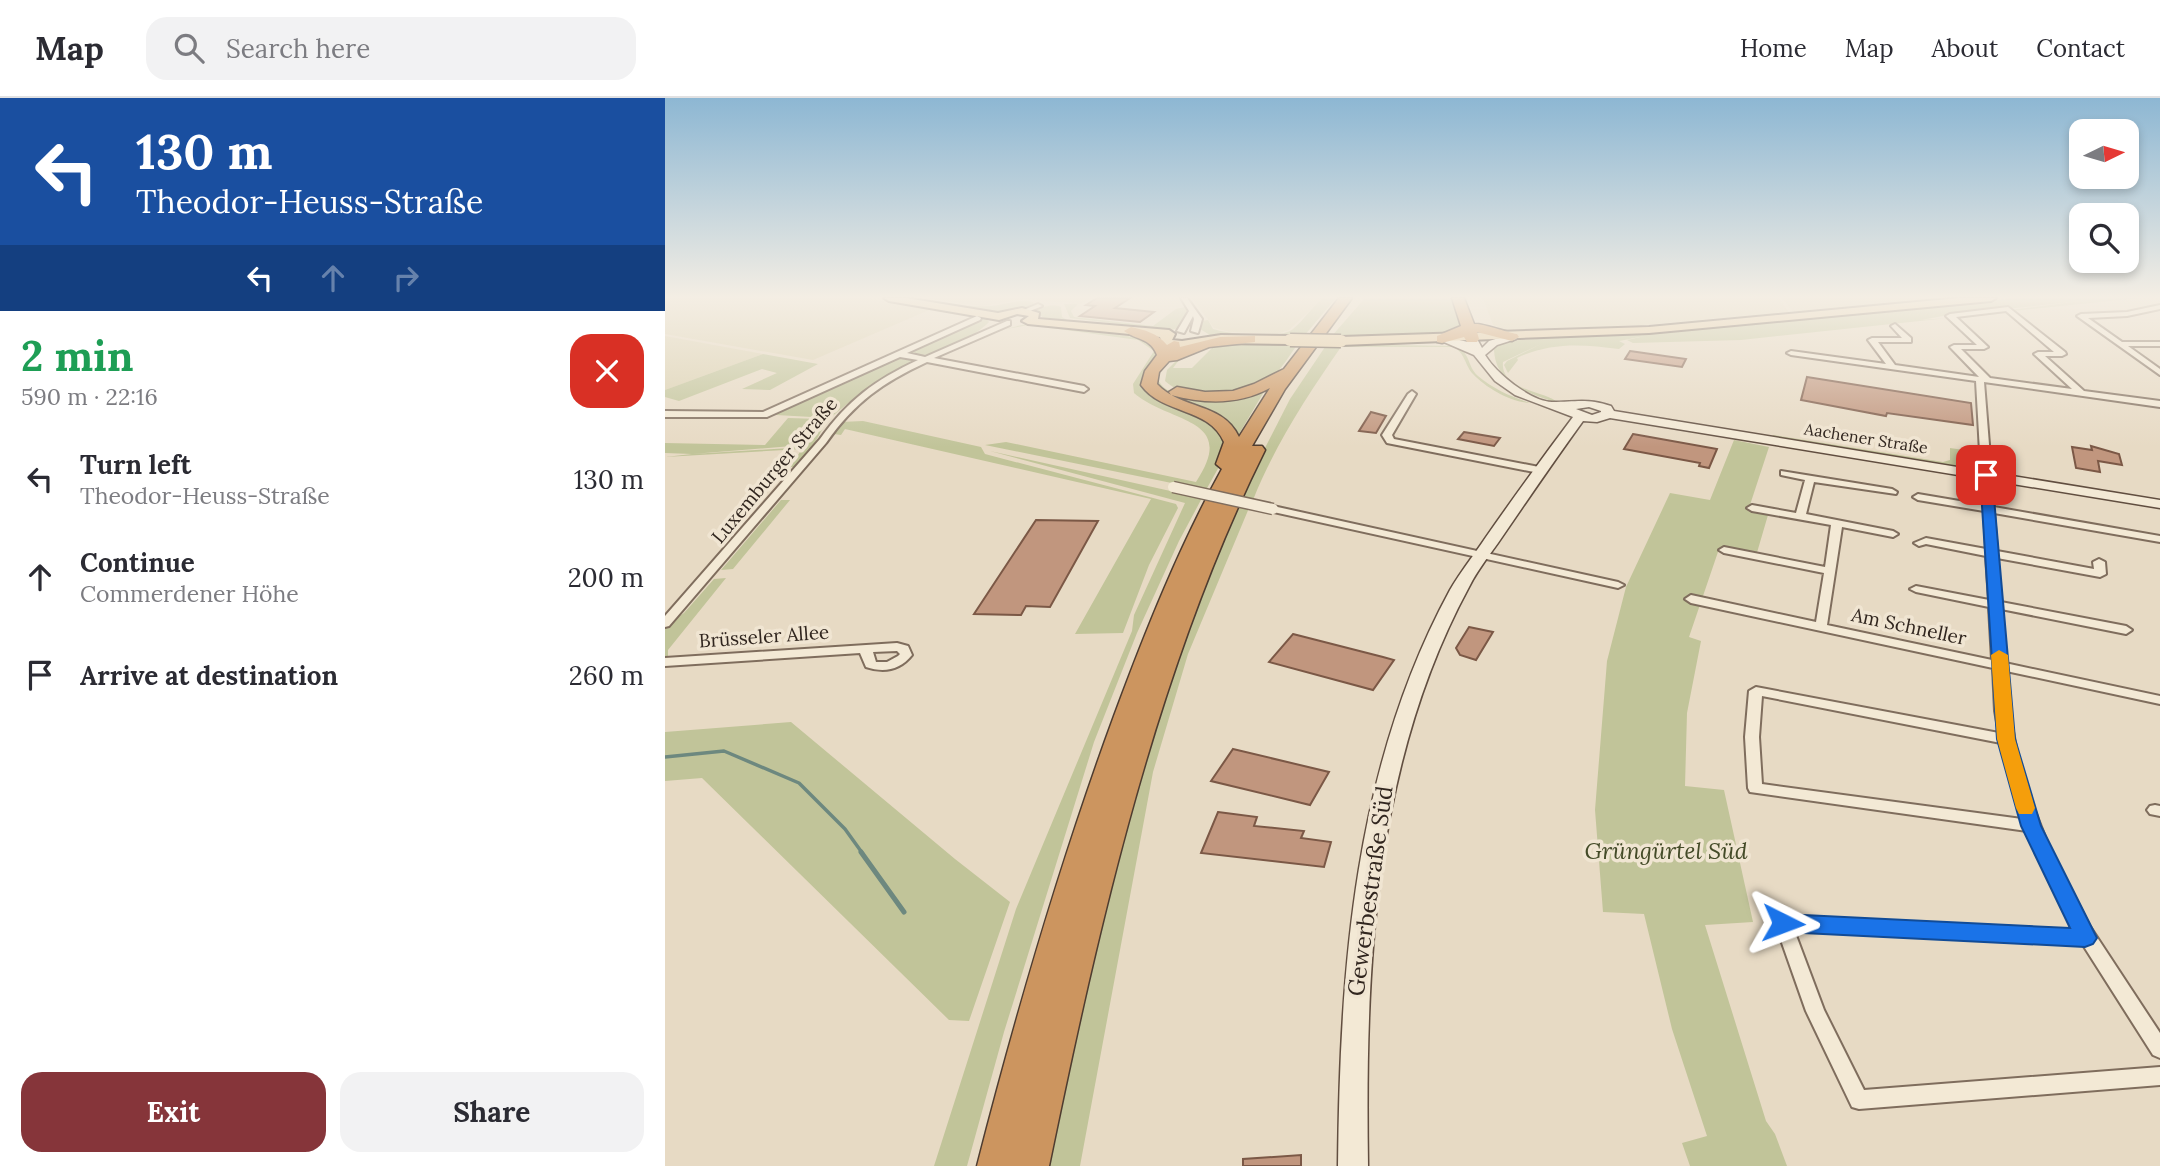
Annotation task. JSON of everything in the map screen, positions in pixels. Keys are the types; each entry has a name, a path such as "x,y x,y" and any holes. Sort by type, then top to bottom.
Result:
{"highway":[{"path":"1169,348 1152,371 1149,380 1155,393 1213,417 1227,427 1233,442 1225,462 1225,476"},
{"path":"1171,348 1161,373 1162,383 1175,392 1201,397 1229,396 1254,390 1276,379 1309,348"},
{"path":"1030,1166 1108,844 1148,718 1218,529 1270,423 1318,348"},
{"path":"996,1166 1093,807 1168,601 1225,476 1294,364"}],"main road":[{"name":"Aachener Straße","path":"1481,348 1500,382 1526,396 1598,418 1608,414 2160,504"},
{"name":"Gewerbestraße Süd","path":"1353,1166 1355,988 1373,836 1390,761 1409,702 1456,594 1539,470 1574,411"}],"street":[{"path":"665,414 764,415 912,348"},
{"name":"Luxemburger Straße","path":"665,623 823,440 836,419 879,384 949,348"},
{"path":"1878,348 1893,368"},
{"path":"1955,348 1984,380 1986,475 2006,739 2031,826 2085,938 2160,1049"},
{"path":"2055,348 2062,354 2038,354 2082,394"},
{"path":"2125,348 2160,373"},
{"path":"1791,353 2160,404"},
{"path":"899,354 1084,389"},
{"path":"1412,394 1387,435 1390,441 1539,470"},
{"path":"1784,473 1892,492"},
{"path":"1800,517 1810,478"},
{"path":"1173,487 1618,584"},
{"path":"1918,497 2160,539"},
{"path":"1752,508 1893,534"},
{"path":"1821,627 1837,523"},
{"path":"1919,542 1926,541 2100,574 2099,562"},
{"path":"1724,550 1830,571"},
{"path":"1916,589 2126,630"},
{"name":"Am Schneller","path":"1691,599 2160,700"},
{"name":"Brüsseler Allee","path":"665,662 865,649"},
{"path":"2006,739 1756,691 1752,737 1755,788 2031,826"},
{"path":"2085,938 1783,923 1815,1011 1859,1100 2160,1076"}],"shaded area":[{"path":"665,348 729,348 763,354 665,390"},
{"path":"744,348 841,348 813,360"}],"green space":[{"path":"918,348 949,348 927,354 909,352"},
{"path":"953,348 959,348 892,381 847,415 882,385"},
{"path":"1149,348 1158,349 1144,382 1208,418 1227,436 1220,465 1206,490 985,445 1006,442 1196,482 1207,461 1210,445 1205,433 1134,393 1133,384 1154,351"},
{"path":"1212,348 1295,348 1282,367 1270,378 1232,392 1188,392 1165,381 1167,370 1185,352 1173,368 1192,368"},
{"path":"1324,348 1340,348 1293,421 1253,500 1240,497 1290,399"},
{"path":"1455,348 1464,352 1474,372 1484,381 1530,403 1507,397 1485,384 1470,371"},
{"path":"1494,348 1533,348 1503,362 1504,372 1516,385 1558,403 1514,385 1499,370"},
{"path":"1533,348 1549,348 1517,358 1508,373 1504,365"},
{"path":"763,354 818,364 770,390 742,389 777,373 762,369 679,401 665,397 665,390"},
{"path":"902,357 919,361 863,391 830,418 776,415 777,412"},
{"path":"1161,368 1158,380 1179,395 1209,396 1268,385 1236,439 1156,391 1153,374"},
{"path":"788,418 821,419 807,440 792,446 692,454 665,453 665,443 765,445"},
{"path":"824,419 828,419 814,444 796,467 790,467 802,449 665,457 790,448 810,440"},
{"path":"863,421 981,447 985,454 1176,504 1178,508 1149,565 1123,633 1075,634 1151,499 845,429 841,435 834,434 841,422"},
{"path":"1773,435 1943,462 1950,460 1950,448 1978,452 1979,465 1967,468 1772,437"},
{"name":"Grüngürtel Süd","path":"1734,440 1769,447 1748,511 1768,515 1756,556 1719,549 1689,637 1701,641 1687,713 1685,786 1724,790 1753,922 1705,925 1766,1121 1775,1134 1787,1166 1690,1166 1682,1143 1707,1136 1672,1029 1644,914 1603,912 1595,810 1607,661 1626,587 1670,493 1710,500"},
{"path":"990,451 1202,498 1137,633 1094,742 1004,1032 967,1166 934,1166 1016,909 1132,631 1134,615 1185,503"},
{"path":"781,500 790,500 733,569 721,570"},
{"path":"1236,507 1249,508 1188,654 1153,772 1080,1166 1048,1166 1092,964 1154,720"},
{"path":"726,578 665,657 665,626 684,613 714,579"},
{"path":"791,722 1010,902 969,1021 949,1020 702,778 665,781 665,732"}],"building":[{"path":"1630,351 1686,359 1682,367 1625,359"},
{"path":"1807,377 1971,403 1973,425 1887,413 1886,416 1801,400"},
{"path":"1371,412 1386,416 1376,433 1359,431"},
{"path":"1464,432 1500,438 1494,446 1458,439"},
{"path":"1633,434 1717,449 1709,468 1699,466 1700,463 1624,449"},
{"path":"2091,446 2119,454 2122,465 2098,461 2100,472 2076,468 2072,447 2092,450"},
{"path":"1036,520 1098,521 1050,607 1026,606 1021,615 974,614"},
{"path":"1469,627 1493,632 1476,660 1460,655 1456,648"},
{"path":"1293,634 1394,660 1373,690 1269,662"},
{"path":"1233,749 1329,772 1310,805 1211,781"},
{"path":"1218,812 1257,817 1254,826 1304,831 1301,838 1331,842 1324,867 1201,853"},
{"path":"1301,1155 1301,1166 1243,1166 1243,1159"}],"waterway":[{"path":"665,757 724,751 799,783 845,829 863,854"},
{"path":"861,852 904,912"}],"slow traffic":[{"path":"1999,655 2006,739 2026,808"}],"route":[{"path":"1783,923 2085,938 2031,826 2006,739 1986,475"}]}
